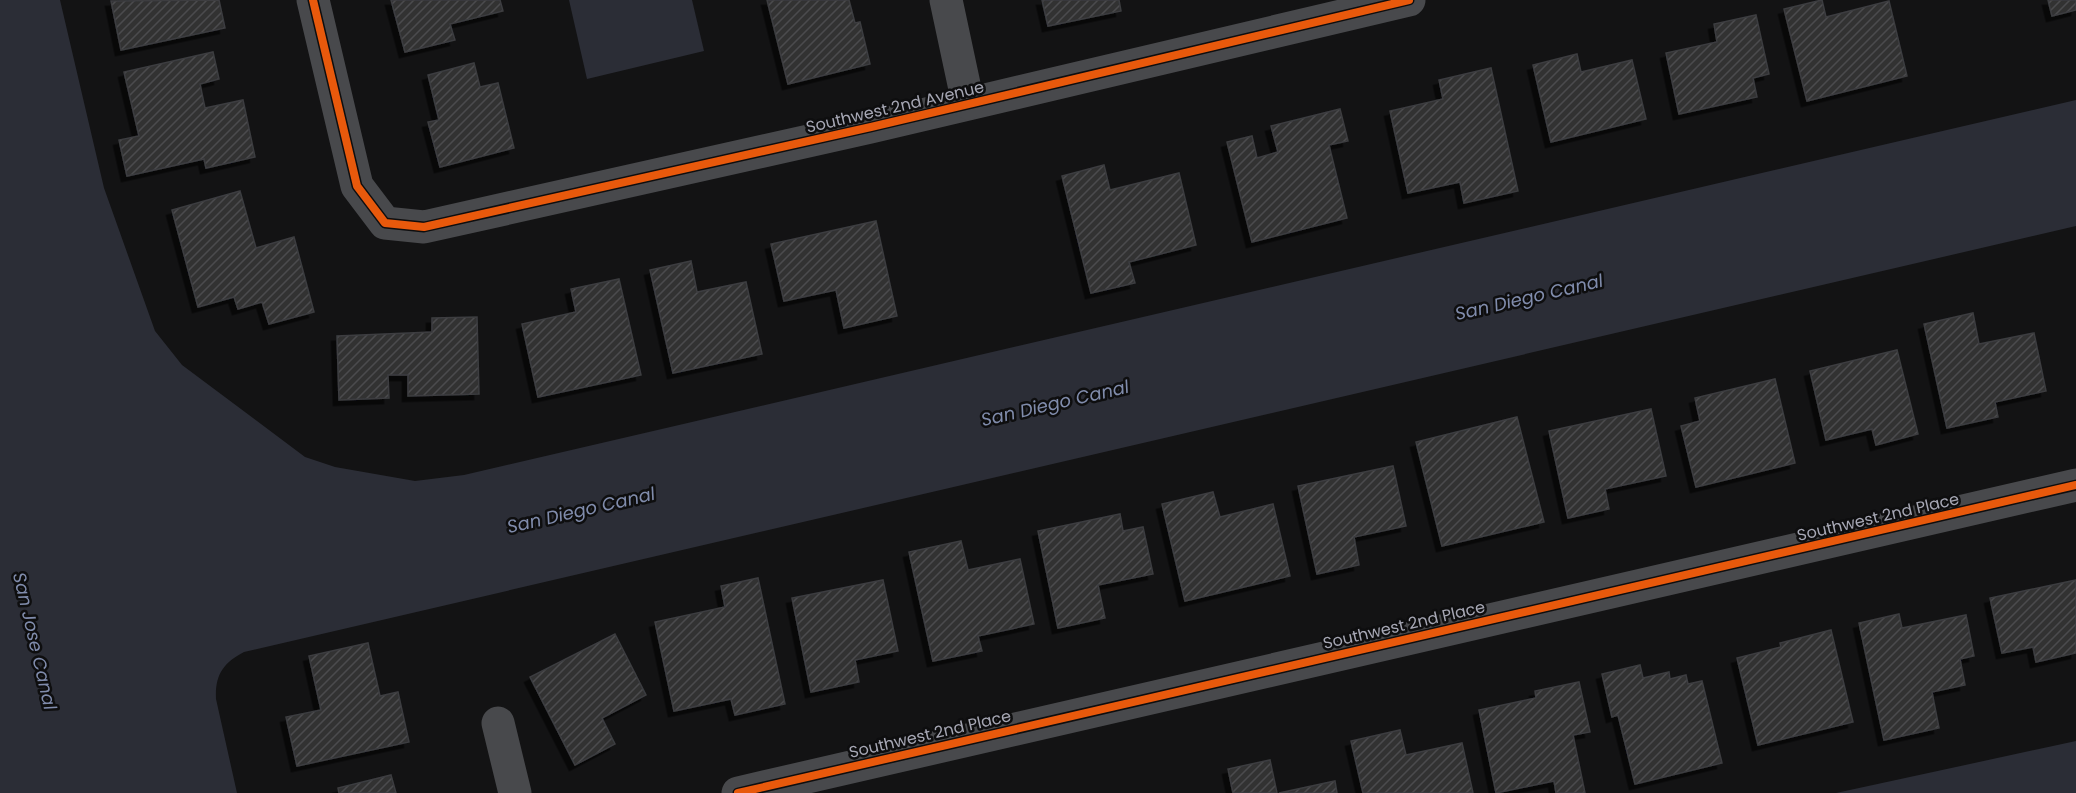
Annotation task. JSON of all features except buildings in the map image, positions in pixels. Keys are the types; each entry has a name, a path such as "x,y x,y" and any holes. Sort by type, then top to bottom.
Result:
{"street":[{"name":"Southwest 2nd Avenue","path":"313,0 357,186 385,223 424,227 968,104 1409,0"},
{"path":"946,0 968,104"},
{"name":"Southwest 2nd Place","path":"738,793 2076,485"},
{"path":"498,723 515,793"}],"water":[{"path":"0,0 60,0 104,188 155,331 182,365 305,457 335,467 415,481 464,475 2076,100 2076,226 244,652 226,665 219,676 216,691 237,793 0,793"},
{"path":"569,0 692,0 704,51 587,79"},
{"path":"2076,741 2076,793 1836,793"}],"cycle path":[{"path":"313,0 357,186 385,223 424,227 871,127 1409,0"},
{"path":"738,793 2076,485"}],"water label":[{"name":"San Diego Canal","path":"1529,297"},
{"name":"San Diego Canal","path":"1055,403"},
{"name":"San Diego Canal","path":"581,510"},
{"name":"San Jose Canal","path":"35,641"}]}
